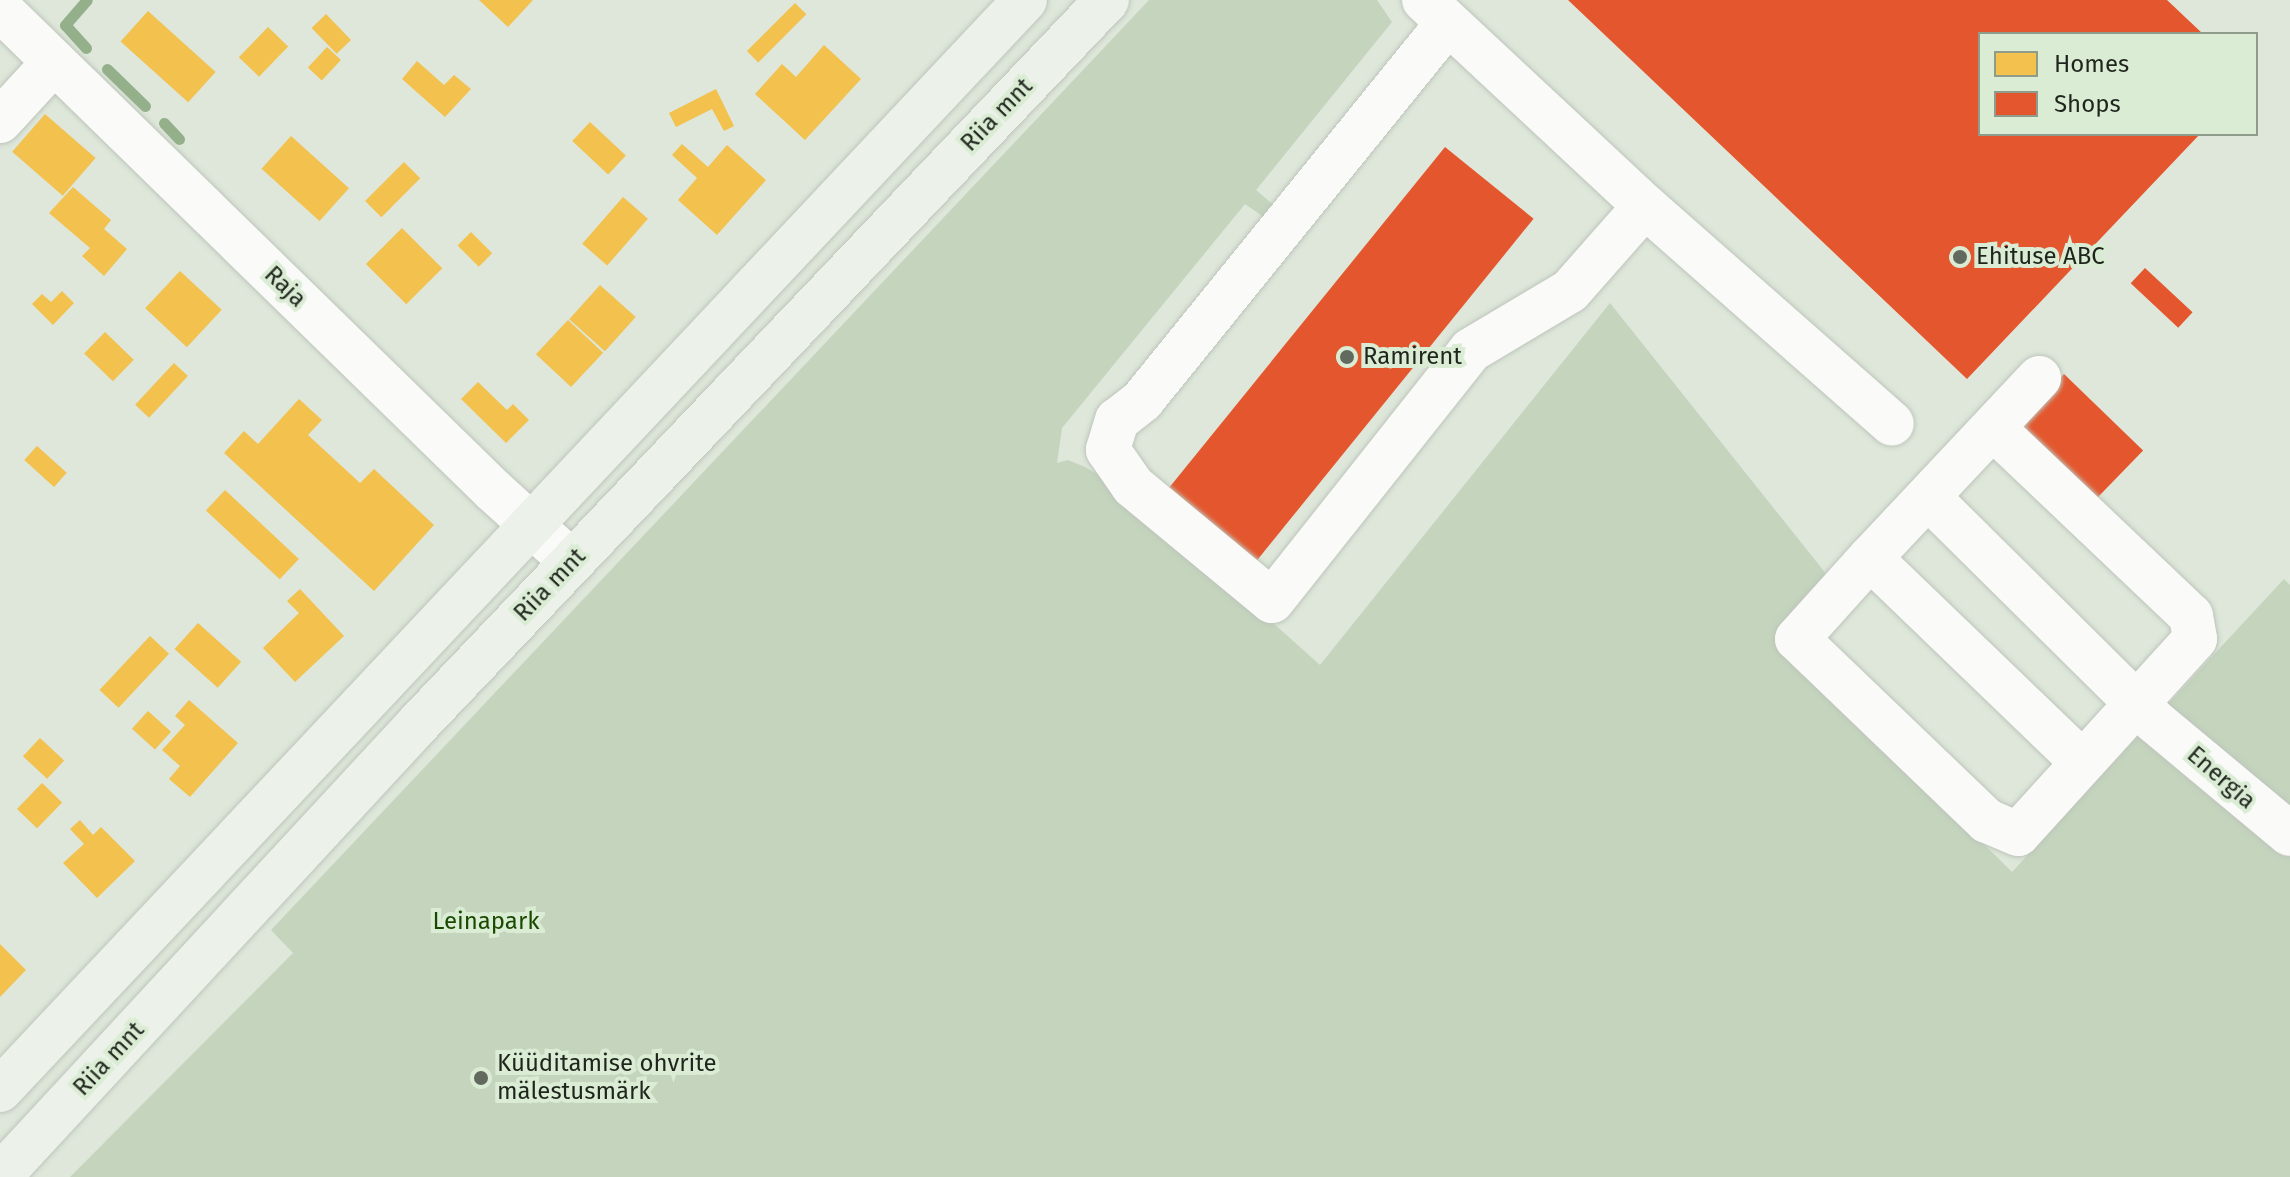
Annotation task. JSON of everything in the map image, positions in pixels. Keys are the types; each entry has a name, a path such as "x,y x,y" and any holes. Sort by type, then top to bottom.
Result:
{"main road":[{"path":"0,1090 1025,0"},
{"name":"Riia mnt","path":"0,1176 572,562 1107,0"}],"street":[{"name":"Raja","path":"20,12 54,62 572,562"},
{"path":"1645,206 1570,291 1471,350 1272,601 1133,486 1108,450 1117,420 1143,400 1436,12 1645,206 1892,424"},
{"path":"0,121 54,62"},
{"path":"1993,428 2191,616 2195,639 2145,710 2081,761 2018,834 1987,821 1797,639 2039,378"},
{"name":"Energia","path":"1929,498 2145,710 2290,834"},
{"path":"1870,558 2081,761"}],"green space":[{"name":"Leinapark","path":"1149,0 1377,0 1392,22 1256,190 1277,208 1268,220 1245,204 1062,428 1057,463 1068,460 1085,467 1127,492 1320,665 1610,303 1831,580 1778,640 2012,872 2284,579 2290,585 2290,1177 70,1177 293,953 271,930"}],"building: Homes":[{"path":"479,0 533,0 508,27"},
{"path":"795,3 806,14 758,62 747,51"},
{"path":"148,11 216,72 188,102 121,41"},
{"path":"326,14 351,40 337,54 312,28"},
{"path":"268,27 288,46 259,77 239,57"},
{"path":"824,45 861,79 805,140 755,94 782,64 796,77"},
{"path":"327,47 341,60 322,80 308,67"},
{"path":"417,61 444,85 454,75 471,89 445,117 402,79"},
{"path":"716,89 734,126 724,131 712,109 676,127 669,113"},
{"path":"45,114 96,158 63,196 12,152"},
{"path":"590,122 626,155 608,174 572,141"},
{"path":"291,136 349,188 320,221 262,169"},
{"path":"682,144 708,167 727,145 766,180 717,235 678,200 697,178 672,155"},
{"path":"404,162 420,178 381,217 365,201"},
{"path":"73,187 111,220 104,229 127,249 104,276 82,256 90,248 49,213"},
{"path":"623,197 648,219 607,265 582,244"},
{"path":"402,228 442,268 406,304 366,264"},
{"path":"471,232 492,253 479,267 458,245"},
{"path":"180,271 222,310 187,347 145,308"},
{"path":"600,285 636,317 605,351 569,319"},
{"path":"62,291 74,303 53,325 32,304 42,294 51,302"},
{"path":"568,320 603,353 571,387 536,354"},
{"path":"105,332 134,360 113,381 84,354"},
{"path":"174,363 188,376 149,418 135,405"},
{"path":"478,382 507,410 513,404 529,420 506,443 461,399"},
{"path":"299,399 322,420 308,435 360,483 374,469 434,525 374,591 224,453 244,431 258,444"},
{"path":"37,446 67,473 54,487 24,460"},
{"path":"225,490 299,559 280,579 206,510"},
{"path":"300,589 344,636 295,682 263,648 299,613 287,601"},
{"path":"198,623 241,662 218,688 175,649"},
{"path":"150,636 169,654 119,708 100,690"},
{"path":"189,700 238,743 190,797 169,779 180,766 162,750 185,725 175,716"},
{"path":"148,711 171,732 155,750 132,729"},
{"path":"40,738 64,761 47,779 23,756"},
{"path":"42,783 62,802 37,828 17,809"},
{"path":"80,820 93,835 101,827 135,861 97,898 63,863 84,844 70,829"},
{"path":"0,944 26,970 0,997"}],"building: Shops":[{"name":"Ehituse ABC","path":"1568,0 2167,0 2201,32 1978,32 1978,136 2198,136 1967,379"},
{"name":"Ramirent","path":"1445,147 1534,219 1250,568 1162,497"},
{"path":"2145,268 2193,312 2178,328 2131,283"},
{"path":"2064,374 2143,450 2097,499 2017,422"}],"waterway":[{"path":"86,48 65,25 87,0"},
{"path":"107,69 145,106"},
{"path":"164,123 179,139"}],"place":[{"name":"Ehituse ABC","path":"1960,257"},
{"name":"Ramirent","path":"1347,357"},
{"name":"Küüditamise ohvrite mälestusmärk","path":"481,1078"}]}
